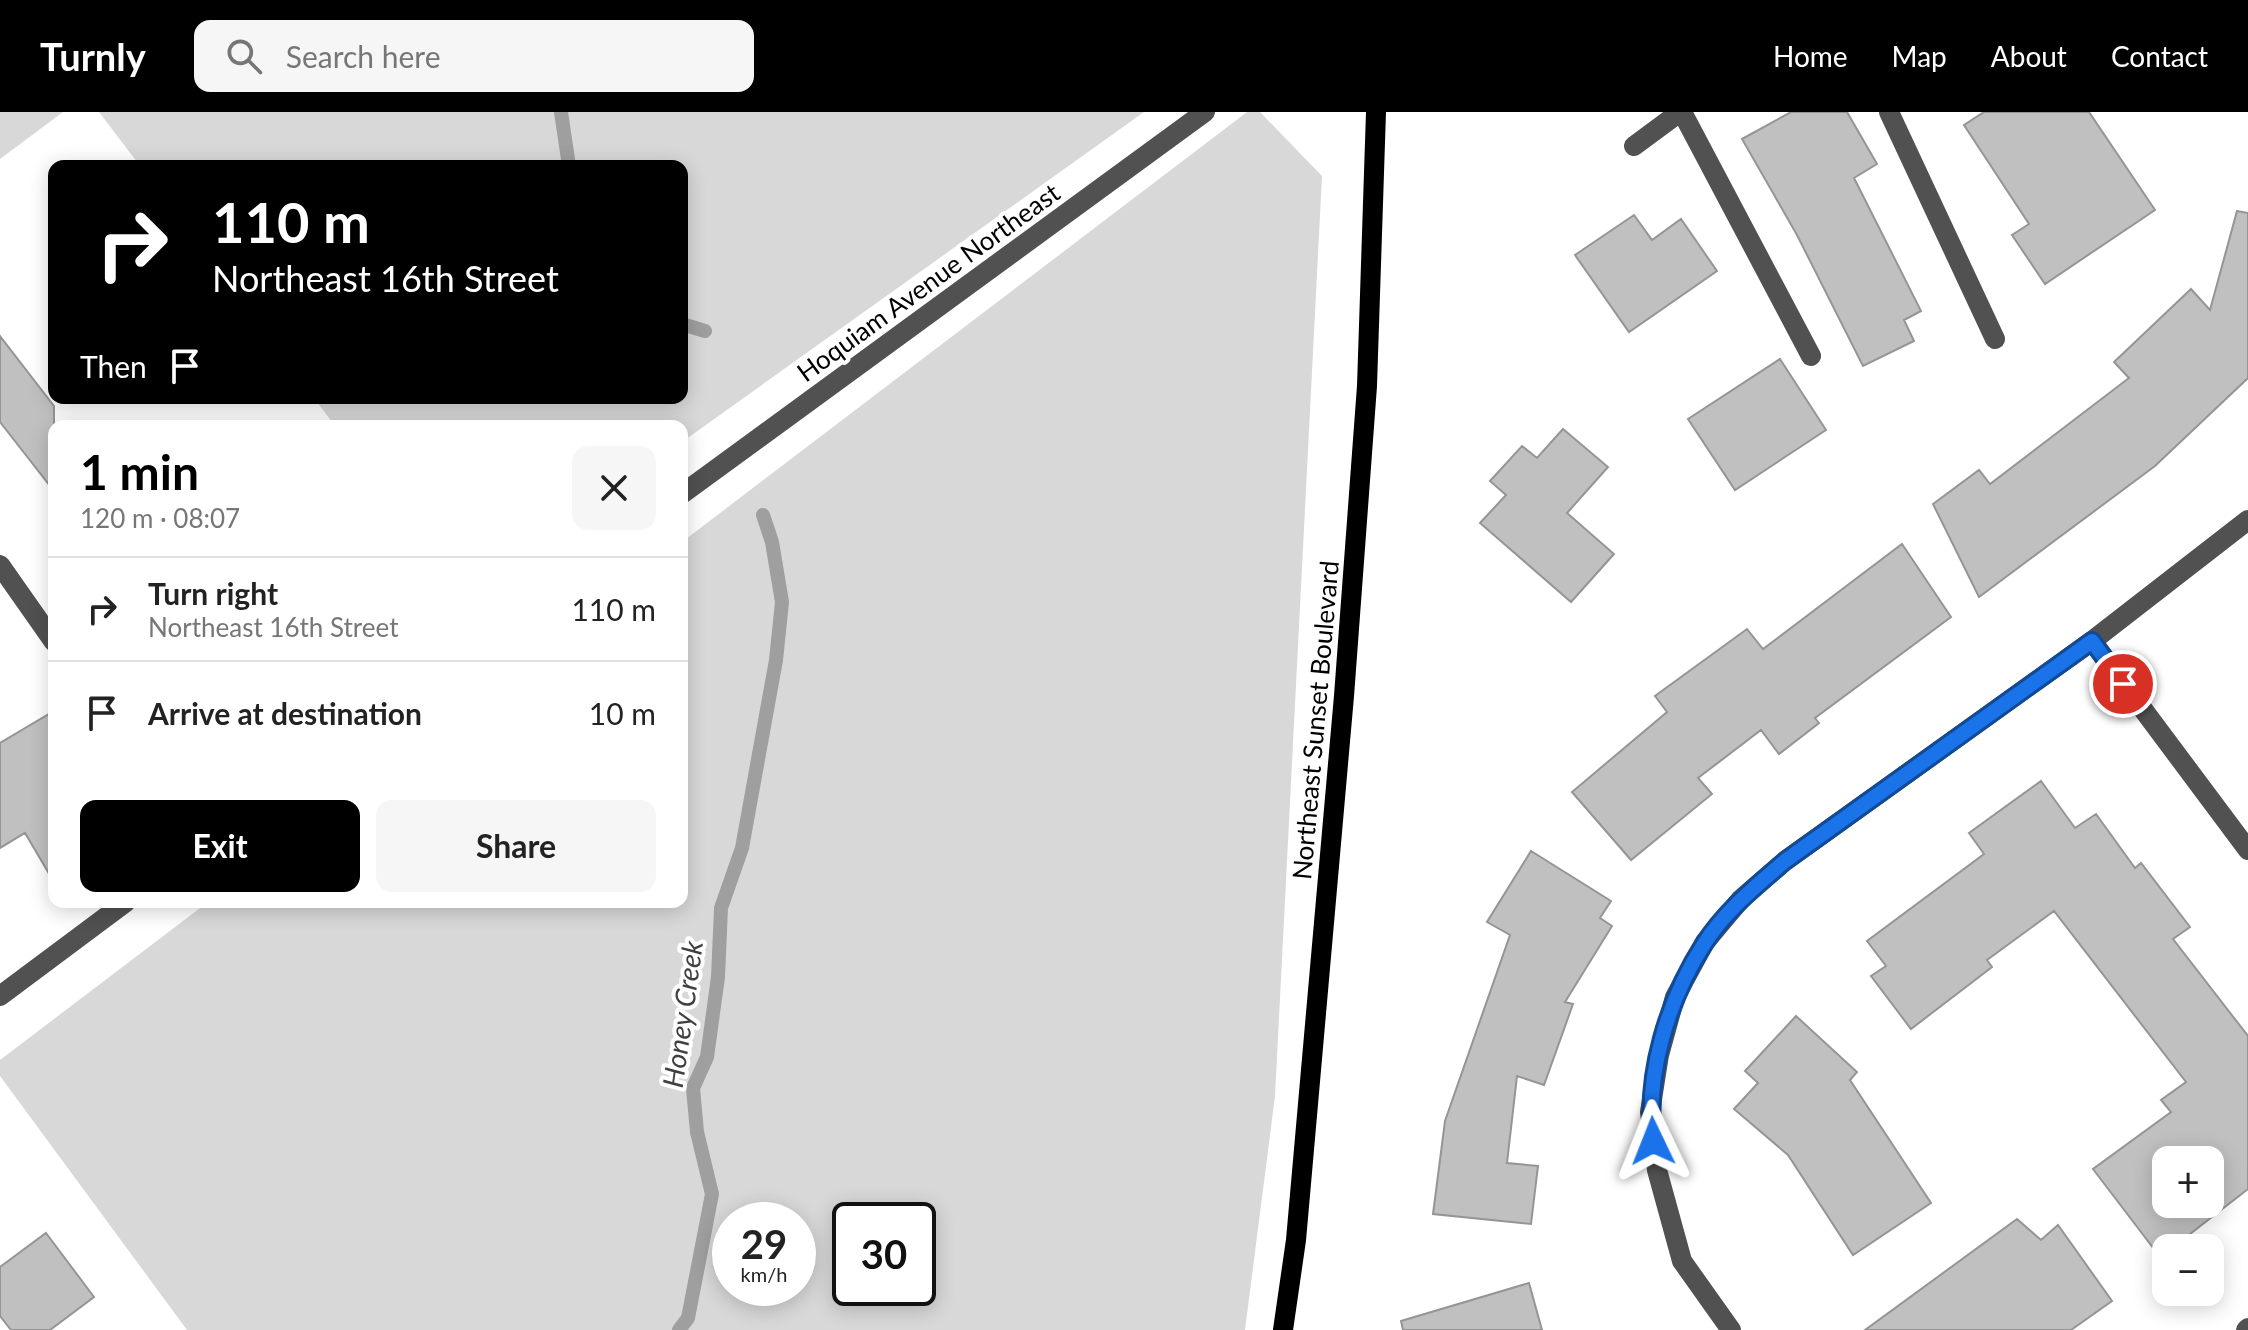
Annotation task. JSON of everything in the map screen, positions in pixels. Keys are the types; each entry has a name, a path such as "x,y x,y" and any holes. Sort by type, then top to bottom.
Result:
{"main road":[{"name":"Northeast Sunset Boulevard","path":"1283,1330 1296,1240 1344,696 1367,386 1376,112"}],"street":[{"name":"Hoquiam Avenue Northeast","path":"688,490 1205,112"},
{"path":"1634,146 1681,112 1811,356"},
{"path":"1889,112 1995,339"},
{"path":"1731,1330 1682,1261 1657,1170 1650,1112 1659,1055 1675,997 1705,942 1741,899 1785,861 2092,641 2248,520"},
{"path":"0,565 48,633"},
{"path":"2092,641 2248,850"},
{"path":"0,996 118,908"}],"shaded area":[{"path":"0,112 63,112 0,159"},
{"path":"99,112 1144,112 688,438 688,420 330,420 318,404 688,404 688,160 135,160"},
{"path":"1247,112 1260,112 1322,176 1275,1096 1245,1330 187,1330 0,1076 0,1060 200,908 688,908 688,537"}],"building":[{"path":"1791,112 1847,112 1877,164 1854,178 1921,311 1904,320 1914,341 1863,366 1797,235 1742,139"},
{"path":"1984,112 2089,112 2155,210 2045,284 2012,235 2029,224 1964,125"},
{"path":"2237,211 2248,213 2248,378 2155,466 1979,597 1933,504 1979,470 1990,484 2129,378 2114,362 2191,289 2210,310"},
{"path":"1634,215 1652,240 1681,219 1717,271 1629,332 1575,255"},
{"path":"0,336 48,398 48,404 54,406 54,420 48,420 48,483 0,422"},
{"path":"1780,359 1826,430 1735,490 1688,419"},
{"path":"1563,429 1608,467 1567,513 1614,554 1571,602 1480,523 1506,495 1490,481 1522,446 1537,458"},
{"path":"1902,544 1951,617 1815,718 1819,723 1779,754 1761,730 1698,778 1712,794 1631,860 1572,792 1667,712 1655,696 1747,629 1763,649"},
{"path":"48,715 48,872 25,833 0,848 0,743"},
{"path":"2041,781 2075,828 2096,814 2135,868 2141,863 2190,927 2173,939 2248,1036 2248,1189 2224,1208 2224,1146 2152,1146 2152,1218 2211,1218 2190,1234 2152,1234 2152,1246 2093,1169 2171,1112 2161,1100 2186,1082 2054,911 1987,960 1992,967 1911,1029 1871,976 1886,966 1867,941 1984,854 1969,833"},
{"path":"1531,851 1611,901 1600,918 1612,926 1565,1002 1573,1004 1544,1085 1517,1076 1507,1163 1538,1166 1531,1224 1433,1214 1445,1121 1510,935 1487,922"},
{"path":"1796,1016 1857,1072 1850,1080 1931,1203 1853,1255 1788,1155 1734,1109 1758,1083 1745,1071"},
{"path":"2017,1219 2041,1240 2058,1225 2112,1301 2071,1330 1865,1330"},
{"path":"46,1233 94,1297 50,1330 11,1330 0,1316 0,1267"},
{"path":"1529,1283 1542,1330 1403,1330 1401,1321"}],"waterway":[{"name":"Honey Creek","path":"561,112 568,160"},
{"name":"Honey Creek","path":"688,326 705,331"},
{"name":"Honey Creek","path":"679,1330 688,1318 712,1194 697,1132 693,1088 707,1057 718,977 721,908 742,848 776,660 782,602 772,542 763,515"}],"route":[{"path":"1653,1141 1650,1112 1659,1055 1675,997 1705,942 1741,899 1785,861 2092,641 2123,684"}]}
